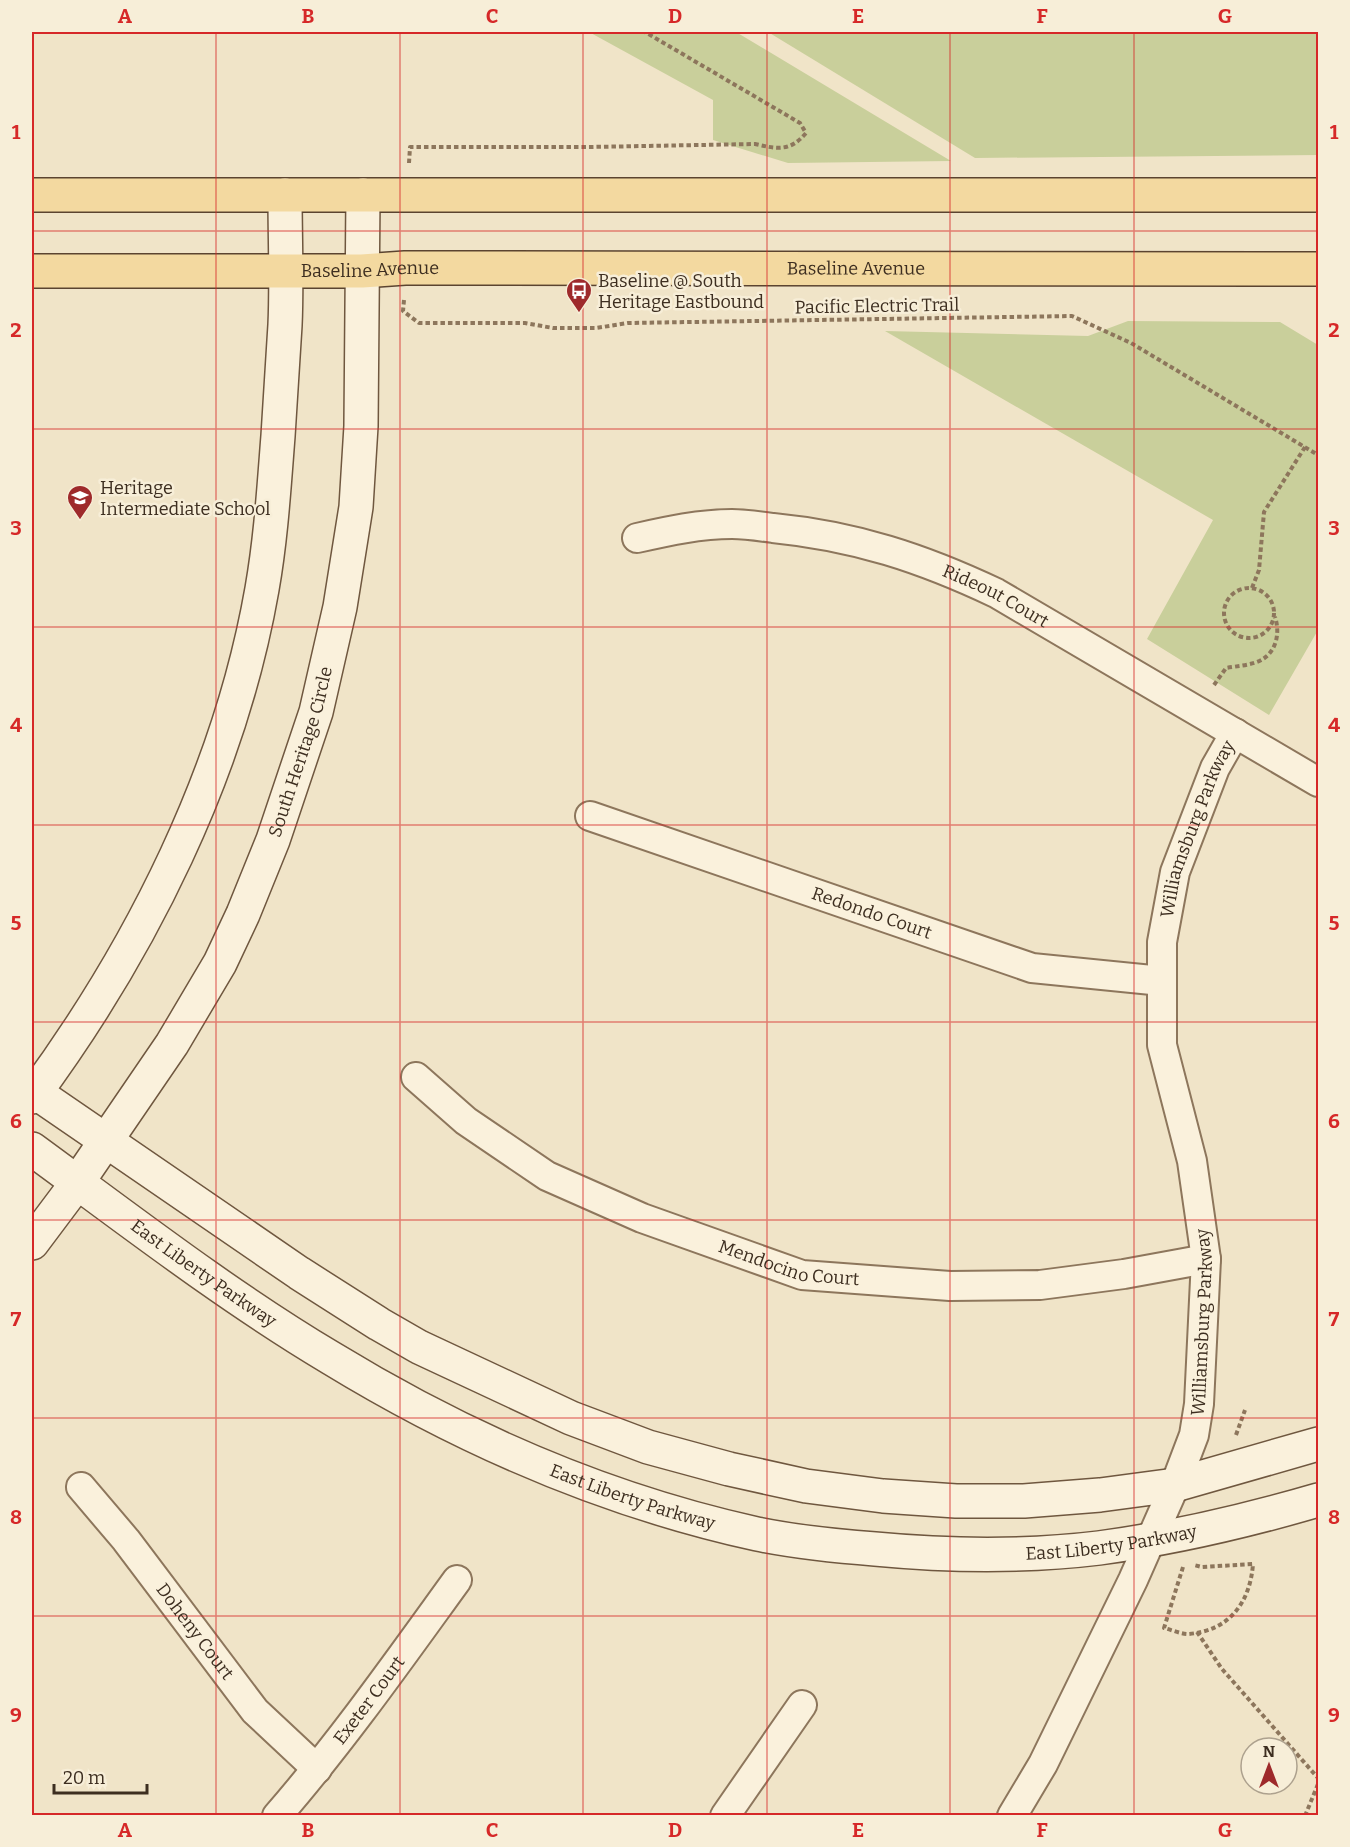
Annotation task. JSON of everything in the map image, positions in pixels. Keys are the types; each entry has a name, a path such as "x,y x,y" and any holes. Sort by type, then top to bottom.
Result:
{"main road":[{"path":"32,195 1318,195"},
{"name":"Baseline Avenue","path":"32,271 362,271 405,268 1318,269"}],"street":[{"path":"285,195 285,324 271,531 262,590 223,739 194,816 171,868 120,964 73,1037 33,1093 299,1273 379,1324 419,1347 571,1418 648,1447 729,1469 806,1486 883,1496 956,1501 1024,1501 1100,1495 1175,1485 1318,1444"},
{"name":"South Heritage Circle","path":"32,1243 77,1183 172,1044 220,963 273,840 316,712 344,586 356,507 361,426 363,195"},
{"name":"Rideout Court","path":"637,538 682,528 732,524 810,532 898,552 947,570 996,593 1318,782"},
{"name":"Williamsburg Parkway","path":"1012,1815 1043,1764 1133,1580 1175,1485 1194,1435 1206,1259 1192,1161 1162,1045 1162,942 1175,872 1215,768 1235,733"},
{"name":"Redondo Court","path":"590,816 1032,968 1162,981"},
{"name":"Mendocino Court","path":"416,1077 466,1121 547,1176 642,1218 802,1275 950,1286 1040,1285 1206,1259"},
{"name":"East Liberty Parkway","path":"32,1149 250,1305 329,1357 440,1419 567,1476 638,1501 757,1534 809,1543 939,1555 1047,1552 1099,1548 1197,1532 1318,1500"},
{"name":"Doheny Court","path":"81,1487 126,1540 255,1711 317,1769"},
{"name":"Exeter Court","path":"277,1815 317,1769 457,1580"},
{"path":"725,1815 802,1705"}],"path":[{"path":"410,147 755,144 781,148 789,147 806,133 800,123 645,32"},
{"name":"Pacific Electric Trail","path":"403,311 419,323 525,323 553,328 596,327 628,323 1072,316 1131,343 1318,455"},
{"path":"1252,588 1259,570 1264,512 1305,447"},
{"path":"1210,690 1226,668 1263,660 1275,646 1279,628 1274,614 1274,605 1265,594 1252,588 1238,591 1228,600 1224,617 1230,629 1242,637 1256,637 1268,630 1274,614"},
{"path":"1184,1562 1202,1567 1253,1564 1252,1581 1243,1604 1231,1617 1211,1628 1197,1632 1186,1634 1164,1628 1184,1562"},
{"path":"1197,1632 1222,1669 1318,1778"},
{"path":"1305,1815 1318,1784"}],"green space":[{"path":"589,32 736,32 951,161 788,163 713,140 713,100"},
{"path":"768,32 1318,32 1318,155 975,158"},
{"path":"1128,321 1280,322 1318,345 1318,630 1269,715 1147,639 1213,520 885,331 1088,336"}],"place":[{"name":"Baseline @ South Heritage Eastbound","path":"579,314"},
{"name":"Heritage Intermediate School","path":"80,521"}]}
